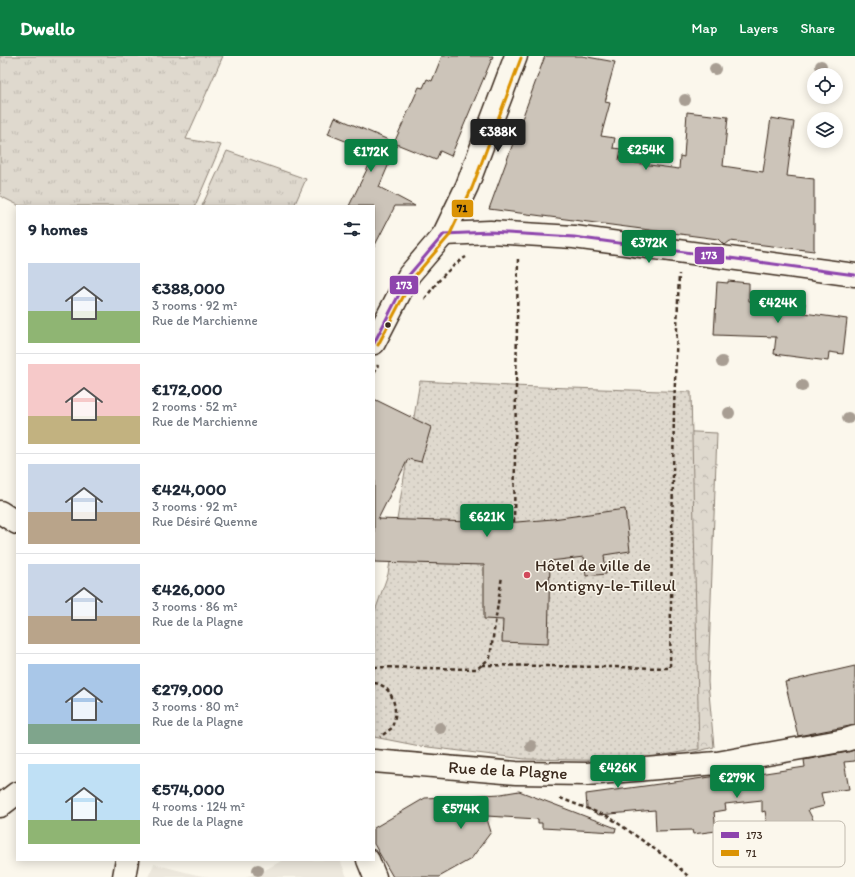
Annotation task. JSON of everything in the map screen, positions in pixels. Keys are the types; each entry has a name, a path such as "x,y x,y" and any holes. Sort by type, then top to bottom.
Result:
{"street":[{"path":"377,352 409,275 444,234 467,186 516,56"},
{"path":"444,234 490,232 574,237 855,275"},
{"path":"0,512 16,522"},
{"name":"Rue de la Plagne","path":"375,761 516,773 587,774 717,763 846,740 855,737"},
{"path":"0,806 16,794"},
{"path":"124,877 127,861"},
{"path":"368,861 375,877"}],"path":[{"path":"482,665 670,668 674,409 680,251"},
{"path":"421,303 449,270 464,257 470,255"},
{"path":"514,522 518,256"},
{"path":"375,366 377,352"},
{"path":"375,667 477,669 490,658 502,576"},
{"path":"375,683 380,683 386,688 392,698 396,713 392,728 383,736 378,738"},
{"path":"555,796 609,818 673,862 689,877"}],"shaded area":[{"path":"281,861 340,861 347,877 245,877 263,871"},
{"path":"154,864 197,875 209,877 148,877"}],"green space":[{"path":"0,56 223,56 186,139 221,145 195,205 18,205 0,196"},
{"path":"227,151 306,179 294,205 202,205"},
{"path":"420,381 511,386 691,392 699,749 628,761 525,759 420,746 375,737 375,611 388,574"},
{"path":"674,431 717,433 708,682 714,747 671,758 655,752"}],"building":[{"path":"442,56 493,56 451,156 440,151 436,160 394,143 419,87 423,88 427,79 432,81"},
{"path":"545,56 582,56 615,62 605,102 610,103 601,136 615,138 613,148 621,149 619,160 679,169 680,156 684,157 687,112 728,117 723,166 763,172 771,118 794,122 787,176 814,179 814,251 730,241 724,245 718,239 489,209"},
{"path":"335,117 397,145 379,187 415,206 395,206 375,245 375,205 349,205 375,153 328,134"},
{"path":"728,281 749,283 749,301 805,303 804,313 847,319 843,354 829,352 828,361 774,354 776,337 714,335 717,282 728,283"},
{"name":"Hôtel de ville de Montigny-le-Tilleul","path":"375,399 431,427 421,462 408,459 378,519 505,523 553,519 625,509 630,551 604,555 606,574 586,576 584,557 550,561 548,644 502,642 503,620 484,619 484,565 375,562"},
{"path":"855,666 855,725 798,736 785,682"},
{"path":"855,750 855,761 844,762 849,789 821,793 824,806 808,810 814,821 767,821 765,811 762,812 762,800 725,804 726,810 714,812 715,821 713,821 713,831 693,834 692,830 656,831 655,810 599,815 587,808 586,794 718,776 752,773 752,775 805,767 804,760"},
{"path":"519,791 616,828 615,832 542,828 542,823 538,823 538,819 486,816 491,832 471,859 439,877 393,877 375,846 375,827 425,798 501,794"}],"transit line":[{"name":"71","path":"378,345 413,278 449,236 472,188 521,58"},
{"name":"173","path":"444,234 490,232 574,237 855,275"},
{"name":"173","path":"375,341 409,275 444,234"}],"place":[{"name":"Hôtel de ville de Montigny-le-Tilleul","path":"527,575"}]}
